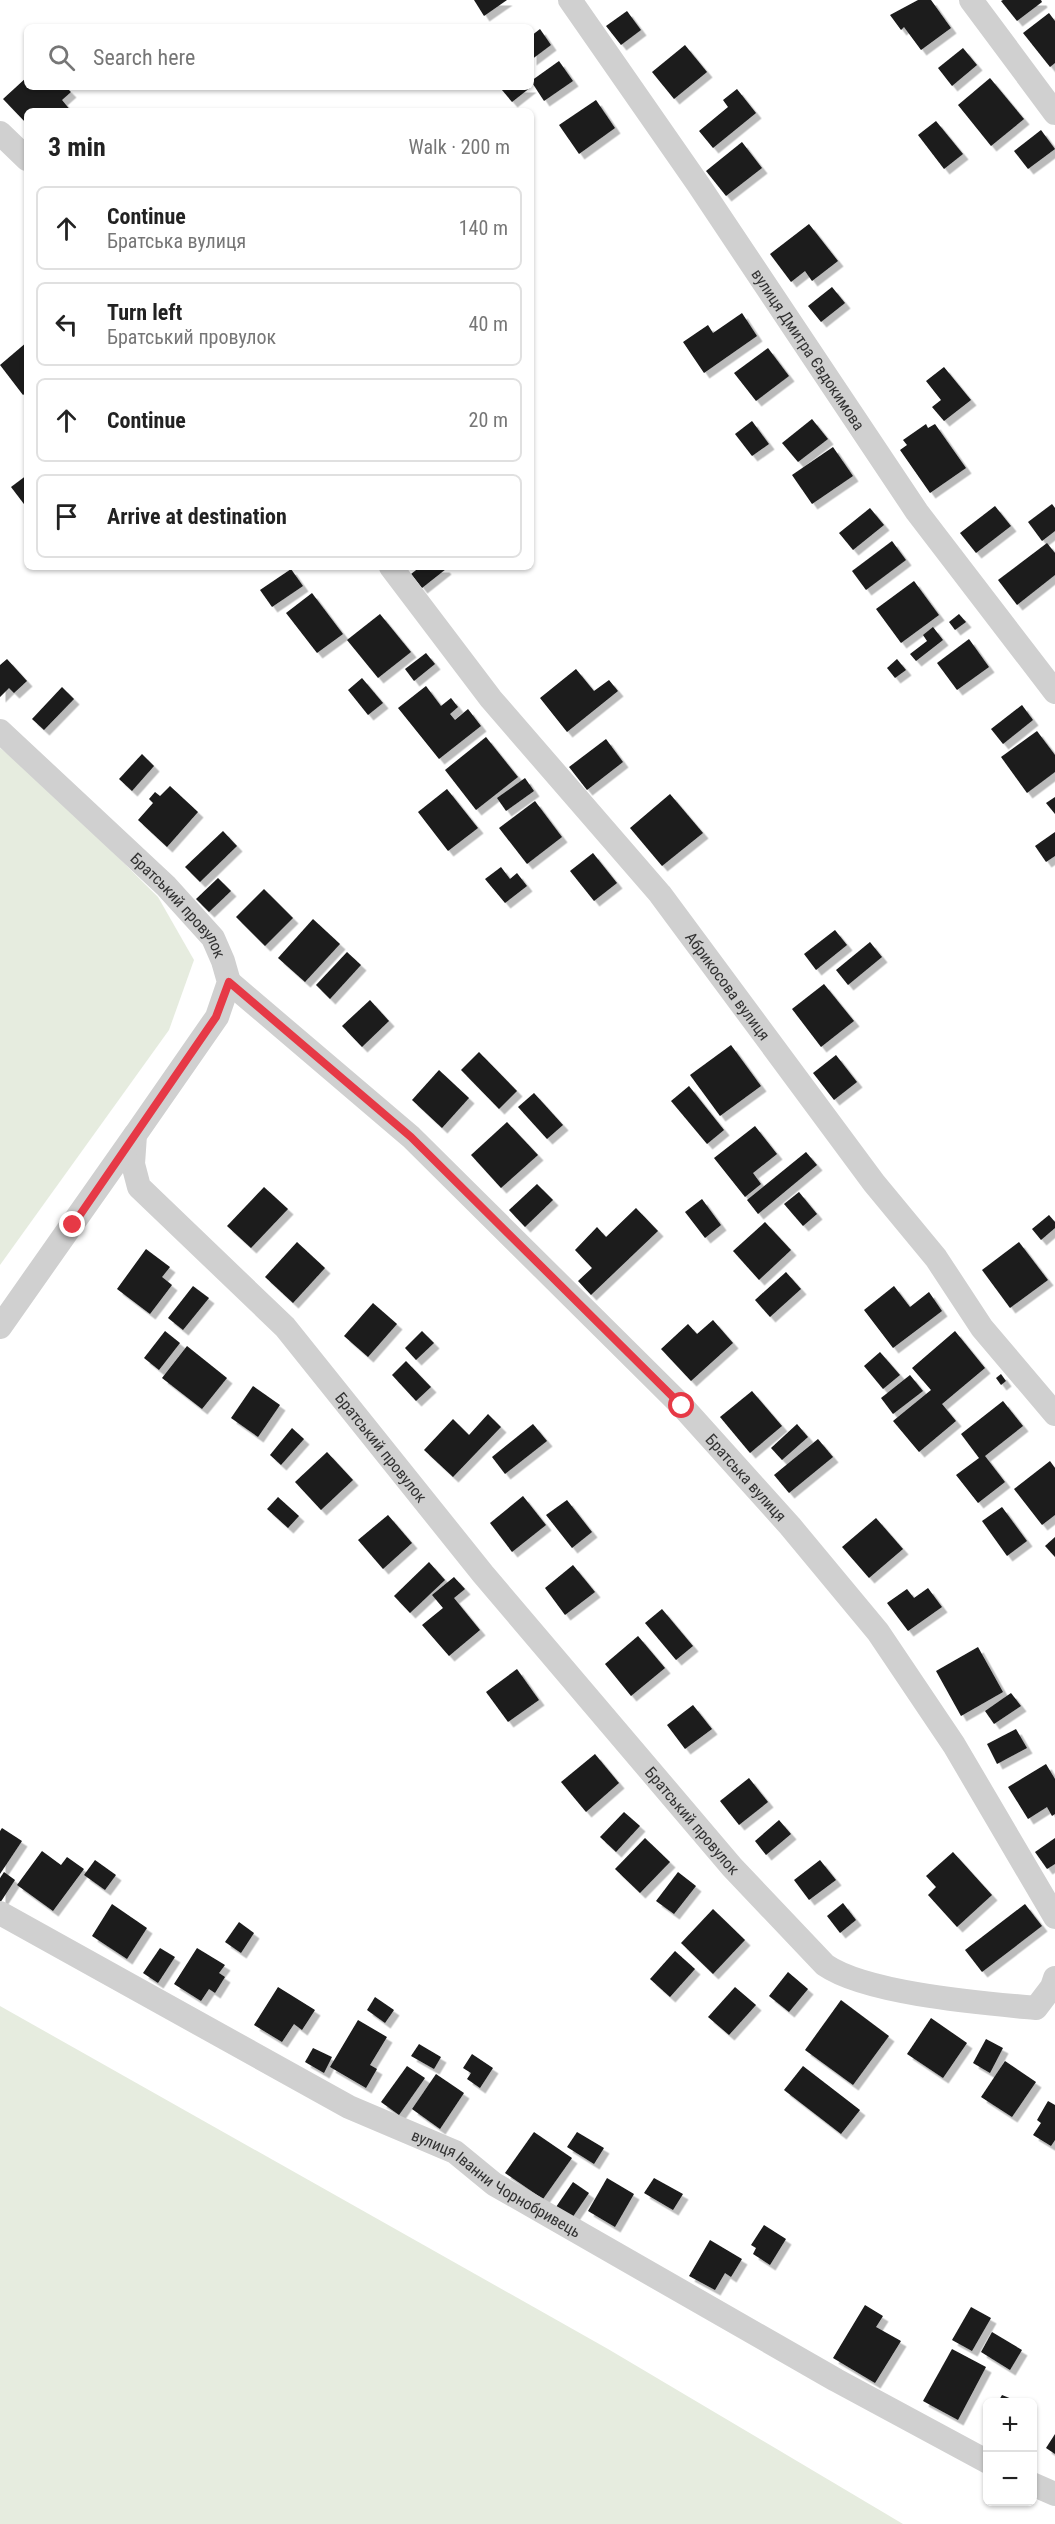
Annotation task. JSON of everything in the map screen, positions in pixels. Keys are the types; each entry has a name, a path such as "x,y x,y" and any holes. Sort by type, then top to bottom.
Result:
{"street":[{"name":"вулиця Дмитра Євдокимова","path":"570,0 698,184 917,512 1055,692"},
{"path":"971,0 1055,113"},
{"path":"0,133 24,156"},
{"name":"Абрикосова вулиця","path":"393,570 491,699 660,894 874,1183 936,1258 982,1328 1055,1414"},
{"name":"Братський провулок","path":"0,731 166,886 213,938 229,982 216,1017 135,1135 133,1164 139,1187 285,1327 483,1574 732,1867 825,1965 839,1975 888,1987 975,2002 1046,2007 1055,1978"},
{"name":"Братська вулиця","path":"229,982 411,1137 682,1406 790,1526 878,1632 954,1745 1055,1917"},
{"path":"0,1327 135,1135"},
{"name":"вулиця Іванни Чорнобривець","path":"0,1913 349,2107 454,2152 494,2184 836,2380 983,2460"},
{"path":"1037,2486 1055,2494"}],"shaded area":[{"path":"0,748 38,778 158,897 194,960 169,1030 0,1265"},
{"path":"0,2006 608,2349 903,2524 0,2524"}],"building":[{"path":"474,0 507,0 484,16"},
{"path":"918,0 931,0 951,28 921,50 904,27 901,30 890,15"},
{"path":"1041,0 1042,2 1017,21 1001,1"},
{"path":"627,11 641,30 621,45 606,26"},
{"path":"1049,13 1055,21 1055,63 1050,67 1023,33"},
{"path":"540,29 551,45 534,58 534,34"},
{"path":"685,45 707,72 674,99 652,72"},
{"path":"963,48 977,65 952,86 938,68"},
{"path":"559,61 573,81 544,101 534,86 534,79"},
{"path":"990,78 1024,119 991,146 958,105"},
{"path":"24,80 24,90 69,90 71,92 62,100 69,108 24,108 24,121 3,99"},
{"path":"737,89 756,113 713,148 699,131 728,107 723,100"},
{"path":"502,90 527,90 512,102"},
{"path":"596,100 615,128 579,154 559,125"},
{"path":"936,121 963,154 944,169 918,135"},
{"path":"1041,130 1055,149 1028,169 1014,151"},
{"path":"742,142 762,168 726,196 706,171"},
{"path":"809,224 838,261 812,281 805,271 791,282 770,254"},
{"path":"832,287 845,303 821,322 808,306"},
{"path":"742,313 757,336 704,373 683,342 708,325 713,333"},
{"path":"24,345 24,394 23,395 0,365"},
{"path":"768,348 789,376 756,401 734,373"},
{"path":"944,367 971,400 944,421 932,407 941,400 926,381"},
{"path":"812,419 828,439 798,462 782,443"},
{"path":"752,421 769,444 752,456 735,434"},
{"path":"926,424 928,428 935,424 966,468 930,493 900,450 907,445 903,440"},
{"path":"833,447 853,476 812,504 792,475"},
{"path":"24,477 24,504 11,487"},
{"path":"1052,504 1055,508 1055,531 1042,541 1028,522"},
{"path":"995,506 1011,526 976,553 960,533"},
{"path":"870,508 884,525 853,550 839,533"},
{"path":"892,541 906,560 866,590 852,571"},
{"path":"1047,543 1055,553 1055,575 1017,605 998,580"},
{"path":"290,570 303,586 272,607 260,590"},
{"path":"416,570 445,570 422,588 411,574"},
{"path":"914,581 939,615 901,643 876,609"},
{"path":"312,593 343,634 317,653 286,613"},
{"path":"380,614 411,652 378,678 347,640"},
{"path":"959,614 966,622 955,630 949,622"},
{"path":"933,627 943,640 916,661 910,654 927,641 923,635"},
{"path":"969,639 989,667 957,690 937,663"},
{"path":"426,653 435,664 414,681 405,669"},
{"path":"7,659 27,681 14,693 9,688 0,697 0,665"},
{"path":"897,659 906,670 895,678 887,668"},
{"path":"576,669 594,691 609,680 618,691 567,732 540,698"},
{"path":"362,678 383,703 368,715 348,690"},
{"path":"426,686 441,706 451,698 458,707 450,714 455,720 468,709 481,726 439,759 398,708"},
{"path":"62,687 74,699 44,730 32,719"},
{"path":"1022,705 1033,720 1003,744 991,729"},
{"path":"1037,731 1055,755 1055,772 1027,793 1001,757"},
{"path":"486,737 518,777 476,810 445,770"},
{"path":"606,739 623,762 587,790 569,767"},
{"path":"142,754 154,766 132,791 119,779"},
{"path":"525,778 534,791 506,811 497,798"},
{"path":"170,786 198,812 167,847 138,820 153,803 149,799 155,792 160,796"},
{"path":"447,789 478,828 448,851 418,812"},
{"path":"670,794 703,833 662,866 630,828"},
{"path":"1055,797 1055,814 1046,803"},
{"path":"535,801 562,837 527,864 499,828"},
{"path":"223,831 237,846 200,882 185,867"},
{"path":"1055,832 1055,856 1046,862 1035,846"},
{"path":"593,853 617,883 594,901 570,871"},
{"path":"501,867 510,879 517,873 527,886 505,903 485,879"},
{"path":"218,878 231,891 209,912 196,899"},
{"path":"264,889 293,918 265,946 236,917"},
{"path":"313,919 340,944 305,982 278,958"},
{"path":"835,930 847,945 816,970 804,954"},
{"path":"870,942 882,957 848,985 836,970"},
{"path":"347,952 361,965 330,999 316,985"},
{"path":"824,984 854,1021 821,1047 792,1009"},
{"path":"370,1000 389,1021 362,1047 342,1026"},
{"path":"731,1045 761,1086 720,1116 690,1075"},
{"path":"479,1052 517,1091 499,1109 461,1070"},
{"path":"836,1055 857,1082 834,1100 813,1073"},
{"path":"439,1070 469,1098 442,1128 412,1100"},
{"path":"689,1086 724,1130 707,1144 671,1101"},
{"path":"534,1093 563,1125 547,1139 518,1107"},
{"path":"507,1122 538,1155 501,1188 471,1155"},
{"path":"755,1126 777,1154 753,1173 761,1184 745,1197 714,1158"},
{"path":"806,1152 817,1165 758,1214 747,1200"},
{"path":"537,1184 553,1200 525,1227 509,1210"},
{"path":"264,1187 288,1209 251,1248 227,1226"},
{"path":"799,1192 817,1214 803,1226 784,1204"},
{"path":"702,1199 721,1225 705,1238 685,1212"},
{"path":"636,1208 658,1231 591,1295 578,1281 592,1268 575,1250 597,1227 606,1237"},
{"path":"1049,1215 1055,1222 1055,1228 1041,1240 1032,1229"},
{"path":"765,1222 791,1250 759,1280 733,1251"},
{"path":"297,1242 325,1268 293,1303 265,1277"},
{"path":"1019,1242 1048,1280 1010,1308 982,1270"},
{"path":"146,1249 170,1267 162,1277 172,1285 150,1314 117,1289"},
{"path":"786,1272 801,1289 770,1317 755,1300"},
{"path":"193,1286 209,1298 183,1330 168,1318"},
{"path":"894,1286 910,1307 929,1292 942,1311 893,1348 864,1310"},
{"path":"373,1303 397,1324 368,1357 344,1336"},
{"path":"713,1320 733,1343 691,1381 661,1349 688,1324 697,1334"},
{"path":"165,1331 180,1343 159,1370 144,1358"},
{"path":"422,1331 434,1343 416,1360 405,1348"},
{"path":"955,1331 985,1368 942,1404 956,1421 919,1452 893,1421 931,1390 912,1368"},
{"path":"187,1346 227,1378 202,1409 162,1378"},
{"path":"880,1352 900,1375 883,1389 864,1366"},
{"path":"406,1361 431,1387 416,1401 392,1375"},
{"path":"1001,1374 1006,1381 1001,1385 996,1378"},
{"path":"910,1375 923,1391 893,1414 881,1398"},
{"path":"253,1386 280,1405 258,1437 231,1418"},
{"path":"752,1391 782,1426 750,1453 720,1417"},
{"path":"1003,1401 1023,1426 985,1456 1005,1482 978,1503 956,1475 979,1458 961,1434"},
{"path":"488,1414 501,1427 453,1477 424,1450 453,1419 469,1435"},
{"path":"533,1424 547,1441 505,1474 492,1457"},
{"path":"797,1424 808,1437 782,1460 771,1448"},
{"path":"292,1428 304,1439 281,1465 270,1455"},
{"path":"818,1439 833,1457 789,1493 774,1475"},
{"path":"327,1452 353,1480 321,1510 295,1482"},
{"path":"1050,1461 1055,1468 1055,1515 1042,1525 1014,1489"},
{"path":"523,1496 546,1525 512,1552 490,1523"},
{"path":"278,1497 299,1516 288,1528 267,1509"},
{"path":"567,1500 592,1532 572,1548 546,1515"},
{"path":"1002,1507 1027,1541 1007,1556 982,1521"},
{"path":"388,1515 412,1543 383,1569 358,1540"},
{"path":"876,1518 903,1549 869,1578 842,1547"},
{"path":"1055,1537 1055,1557 1045,1546"},
{"path":"429,1562 445,1580 410,1613 394,1596"},
{"path":"573,1565 595,1592 565,1615 545,1588"},
{"path":"454,1577 465,1589 454,1598 480,1630 449,1656 422,1625 443,1608 432,1595"},
{"path":"928,1588 942,1607 908,1631 887,1603 907,1589 914,1598"},
{"path":"662,1609 693,1646 676,1660 645,1623"},
{"path":"638,1636 665,1668 631,1696 605,1664"},
{"path":"978,1647 1003,1692 961,1716 936,1671"},
{"path":"517,1669 539,1700 508,1722 486,1692"},
{"path":"1011,1693 1021,1706 994,1724 985,1711"},
{"path":"693,1705 712,1729 685,1749 667,1725"},
{"path":"1016,1729 1027,1748 997,1764 987,1744"},
{"path":"595,1754 619,1783 586,1812 561,1782"},
{"path":"1046,1764 1055,1779 1055,1814 1052,1816 1047,1807 1028,1819 1008,1787"},
{"path":"749,1778 768,1802 739,1825 720,1801"},
{"path":"624,1812 640,1826 616,1852 600,1837"},
{"path":"779,1820 791,1834 766,1855 755,1841"},
{"path":"2,1828 22,1841 0,1874 0,1831"},
{"path":"645,1838 670,1862 640,1893 615,1869"},
{"path":"1055,1838 1055,1864 1047,1869 1035,1852"},
{"path":"42,1851 61,1865 67,1857 84,1869 53,1911 17,1885"},
{"path":"953,1852 992,1895 957,1927 928,1895 936,1887 926,1876"},
{"path":"95,1860 116,1875 105,1890 84,1875"},
{"path":"820,1860 836,1880 809,1900 794,1880"},
{"path":"4,1872 15,1880 0,1903 0,1878"},
{"path":"678,1872 696,1886 674,1914 656,1901"},
{"path":"843,1903 856,1920 840,1933 827,1916"},
{"path":"112,1904 147,1928 127,1959 92,1936"},
{"path":"1025,1904 1042,1926 982,1972 965,1950"},
{"path":"713,1909 745,1940 713,1974 681,1943"},
{"path":"239,1922 254,1933 241,1953 225,1942"},
{"path":"160,1948 175,1957 158,1983 143,1973"},
{"path":"197,1948 225,1965 219,1973 225,1977 215,1993 209,1989 201,2001 174,1984"},
{"path":"675,1951 695,1969 670,1997 650,1979"},
{"path":"788,1972 808,1989 789,2012 769,1996"},
{"path":"278,1987 315,2010 302,2030 294,2024 282,2042 254,2025"},
{"path":"735,1987 756,2005 729,2035 708,2017"},
{"path":"375,1997 394,2010 385,2023 367,2010"},
{"path":"841,2000 889,2036 853,2085 805,2050"},
{"path":"931,2018 967,2043 943,2078 907,2054"},
{"path":"358,2020 387,2037 370,2065 377,2069 366,2088 330,2067"},
{"path":"986,2039 1003,2048 990,2073 973,2063"},
{"path":"419,2044 441,2057 434,2069 411,2056"},
{"path":"313,2048 332,2057 324,2073 305,2062"},
{"path":"472,2054 493,2068 480,2088 467,2079 471,2073 463,2068"},
{"path":"1005,2061 1036,2082 1012,2117 981,2097"},
{"path":"407,2066 425,2078 399,2115 381,2102"},
{"path":"803,2066 860,2110 841,2134 784,2090"},
{"path":"436,2074 464,2093 440,2129 412,2109"},
{"path":"1048,2101 1055,2105 1055,2140 1051,2146 1033,2135 1041,2123 1037,2120"},
{"path":"534,2132 572,2158 543,2199 505,2173"},
{"path":"577,2132 604,2148 594,2164 567,2147"},
{"path":"607,2178 634,2194 615,2227 588,2211"},
{"path":"654,2178 683,2194 673,2210 644,2193"},
{"path":"573,2182 589,2193 572,2218 556,2207"},
{"path":"764,2225 786,2239 770,2265 753,2254 756,2248 751,2245"},
{"path":"710,2240 742,2259 731,2277 725,2273 715,2290 689,2276"},
{"path":"865,2305 883,2316 876,2327 901,2341 875,2383 833,2358"},
{"path":"971,2307 991,2318 972,2351 952,2340"},
{"path":"992,2332 1022,2350 1010,2370 981,2352"},
{"path":"952,2349 986,2367 958,2420 923,2401"},
{"path":"1055,2434 1055,2454 1046,2448"}],"route":[{"path":"73,1225 216,1017 229,982 411,1137 682,1406"}]}
